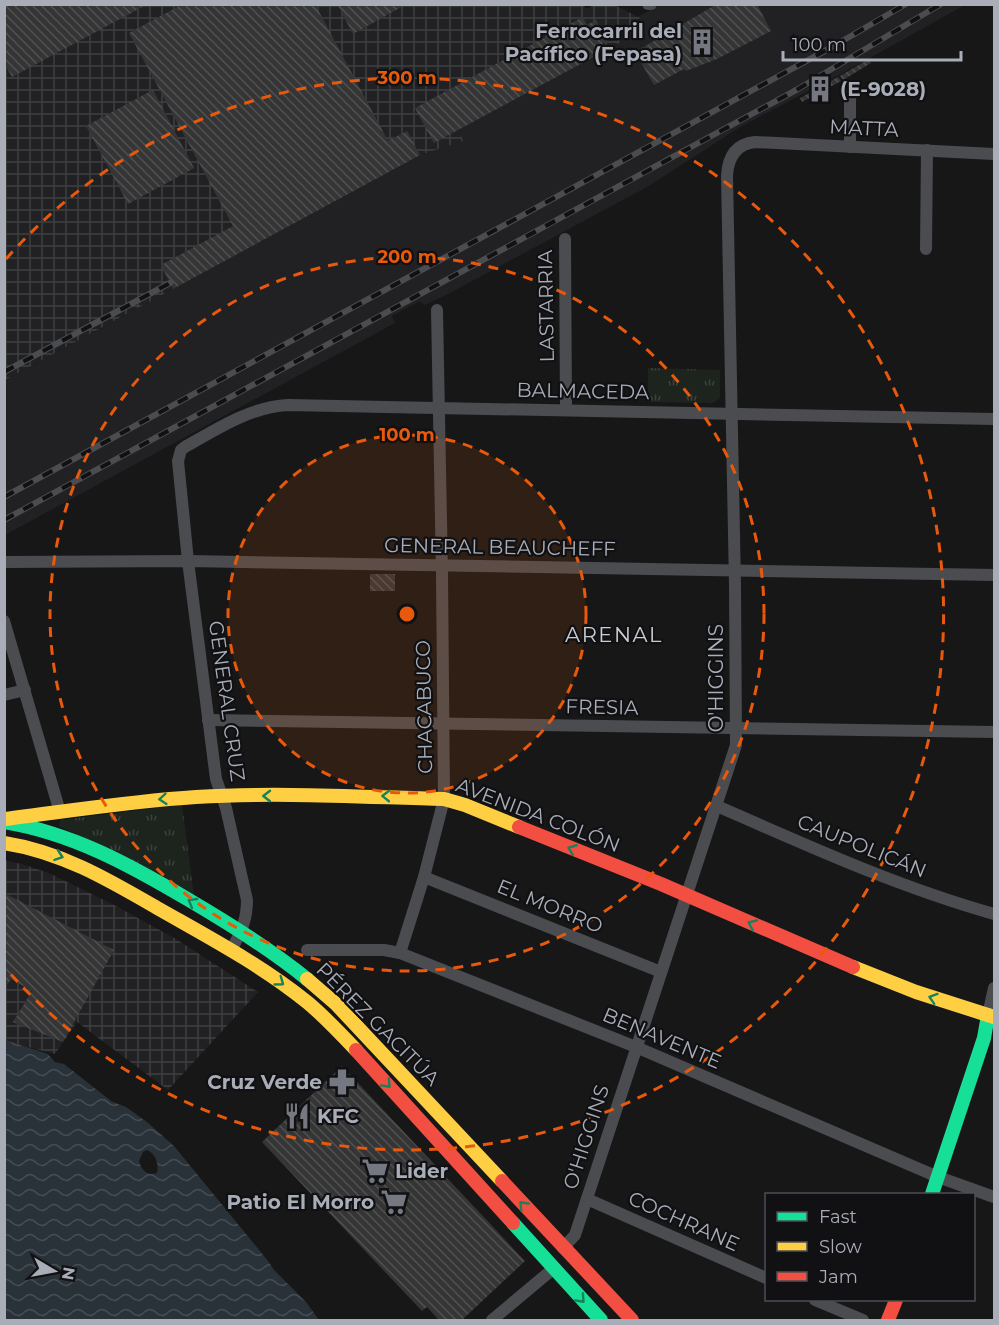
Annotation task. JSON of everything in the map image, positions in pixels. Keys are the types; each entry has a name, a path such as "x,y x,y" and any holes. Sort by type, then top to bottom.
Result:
{"main road":[{"name":"AVENIDA COLÓN","path":"4,820 153,800 221,796 444,799 465,805 687,895 874,977 991,1016"},
{"name":"PÉREZ GACITÚA","path":"4,820 50,830 93,846 243,931 292,966 336,1004 632,1320"},
{"name":"PÉREZ GACITÚA","path":"4,843 45,851 78,863 231,950 288,987 340,1034 453,1153 553,1269 601,1320"},
{"path":"932,1193 991,1016"},
{"path":"888,1320 895,1301"}],"street":[{"path":"850,87 850,147"},
{"name":"MATTA","path":"734,151 743,145 755,142 994,154"},
{"path":"926,249 927,150"},
{"name":"O'HIGGINS","path":"563,1248 575,1234 736,745 727,176 734,151"},
{"name":"LASTARRIA","path":"565,239 566,410"},
{"name":"CHACABUCO","path":"400,953 424,877 444,799 437,310"},
{"name":"BALMACEDA","path":"181,450 238,418 279,405 994,419"},
{"name":"GENERAL CRUZ","path":"181,450 178,461 188,561 216,779 226,808 247,900 247,915 243,931 231,950"},
{"name":"GENERAL BEAUCHEFF","path":"4,562 188,561 994,575"},
{"path":"4,621 60,812"},
{"path":"4,695 25,690"},
{"name":"FRESIA","path":"208,720 994,732"},
{"name":"CAUPOLICÁN","path":"717,806 865,871 948,901 994,914"},
{"name":"EL MORRO","path":"424,877 661,972"},
{"name":"BENAVENTE","path":"307,950 384,950 400,953 636,1047 938,1177 994,1197"},
{"path":"991,1016 994,988"},
{"name":"COCHRANE","path":"586,1199 765,1278"},
{"path":"492,1320 553,1269"},
{"path":"820,1301 863,1320"}],"shaded area":[{"path":"583,4 586,9 594,5 613,4 640,18 618,44 459,129 463,141 420,155 5,380 5,5"},
{"path":"662,4 965,5 742,126 647,187 448,294 425,305 420,301 392,316 395,323 5,535 5,380 420,155 462,141 459,129 618,44 640,19 637,17"},
{"path":"5,860 51,874 114,905 176,939 258,992 168,1090 77,1022 55,1054 5,1041"}],"green space":[{"path":"648,368 720,370 720,398 713,403 648,402"},
{"path":"182,805 194,896 59,826 60,820"}],"water":[{"path":"5,1040 48,1054 55,1062 64,1064 111,1101 126,1107 147,1122 174,1146 274,1270 306,1302 319,1320 5,1320","holes":["147,1150 155,1157 158,1166 157,1173 153,1174 145,1172 139,1161 143,1152"]}],"building":[{"path":"4,4 148,4 12,77 4,63"},
{"path":"183,4 315,4 388,141 407,131 420,155 173,289 161,265 233,226 129,33"},
{"path":"337,4 407,4 353,34"},
{"name":"Ferrocarril del Pacífico (Fepasa)","path":"717,4 757,4 771,31 717,59 686,71 684,69 654,85 635,52"},
{"path":"583,17 587,25 596,20 607,42 598,46 601,53 434,143 415,108"},
{"path":"869,59 871,63 843,80 840,76"},
{"name":"(E-9028)","path":"838,77 841,81 802,102 800,98"},
{"path":"153,90 194,168 128,204 86,126"},
{"path":"370,574 395,574 395,591 370,591"},
{"path":"4,893 114,950 63,1042 13,1022 32,991 11,979 4,990"},
{"name":"Patio El Morro","path":"342,1066 525,1261 462,1320 439,1320 427,1307 422,1311 262,1142"}],"railway":[{"path":"4,497 832,47 906,4"},
{"path":"4,520 798,89 941,4"},
{"path":"4,372 170,283"}],"traffic: fast":[{"path":"4,822 77,842 122,863 235,928 307,979"},
{"path":"932,1193 984,1038 988,1015"},
{"path":"513,1223 601,1320"}],"traffic: slow":[{"path":"5,819 172,799 320,795 444,799 519,827"},
{"path":"4,843 46,853 84,868 216,941 272,976 307,1002 356,1050"},
{"path":"853,967 916,992 994,1017"},
{"path":"307,979 336,1004 502,1181"}],"traffic: jam":[{"path":"519,827 661,884 853,967"},
{"path":"356,1050 513,1223"},
{"path":"502,1181 632,1320"},
{"path":"888,1320 896,1301"}],"place":[{"name":"Ferrocarril del Pacífico (Fepasa)","path":"702,42"},
{"name":"(E-9028)","path":"820,89"},
{"name":"Cruz Verde","path":"342,1082"},
{"name":"KFC","path":"297,1116"},
{"name":"Lider","path":"375,1171"},
{"name":"Patio El Morro","path":"394,1202"}],"district":[{"name":"ARENAL","path":"614,634"}]}
